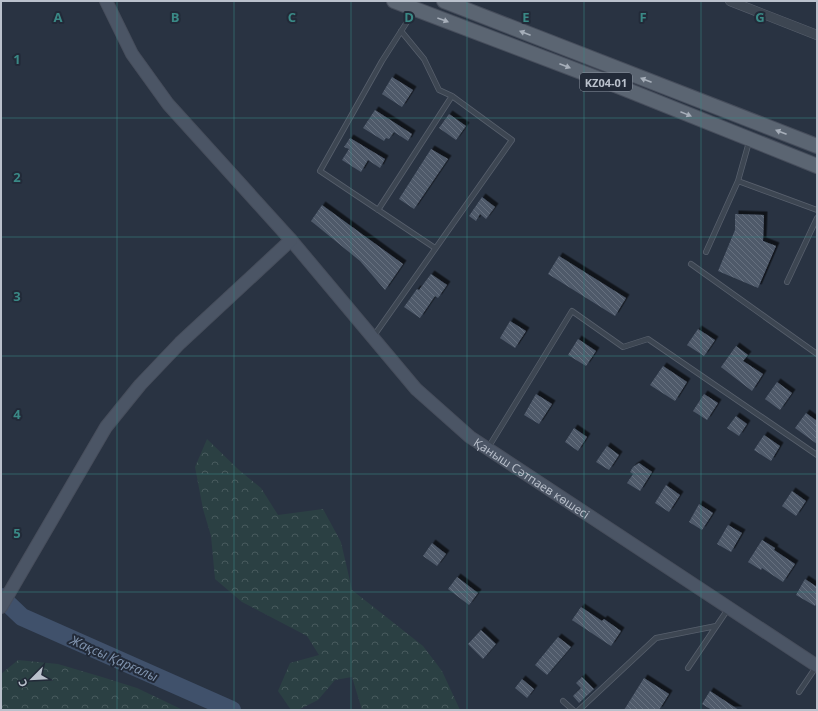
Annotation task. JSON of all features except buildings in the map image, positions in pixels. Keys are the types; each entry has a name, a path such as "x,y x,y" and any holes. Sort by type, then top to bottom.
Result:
{"main road":[{"name":"KZ04-01","path":"394,1 603,80 817,166"},
{"name":"KZ04-01","path":"444,1 817,146"},
{"name":"Қаныш Сәтпаев көшесі","path":"108,3 132,54 168,104 292,240 416,389 470,437 817,666"},
{"path":"713,125 720,108"},
{"path":"1,607 51,519 106,428 140,385 180,344 292,240"}],"street":[{"path":"730,1 817,35"}],"lane":[{"path":"415,10 382,61 320,171 435,248"},
{"path":"373,337 512,140 452,96 439,90 424,59 401,31"},
{"path":"378,210 452,96"},
{"path":"706,252 738,181 750,140"},
{"path":"738,181 817,210"},
{"path":"787,282 817,218"},
{"path":"690,264 817,354"},
{"path":"488,448 572,311 624,347 648,339 817,455"},
{"path":"688,668 729,608"},
{"path":"579,710 656,638 716,626"},
{"path":"799,692 817,666"},
{"path":"563,702 573,710"}],"green space":[{"path":"207,439 239,470 261,488 278,515 323,509 341,542 352,590 423,646 442,671 460,710 362,710 352,677 335,680 318,700 298,710 291,710 278,691 290,663 319,655 307,636 242,602 215,579 211,536 203,509 195,467"},
{"path":"18,660 58,664 102,677 137,688 183,710 1,710 1,674"}],"waterway":[{"name":"Жақсы Қарғалы","path":"1,597 22,617 232,710"}]}
